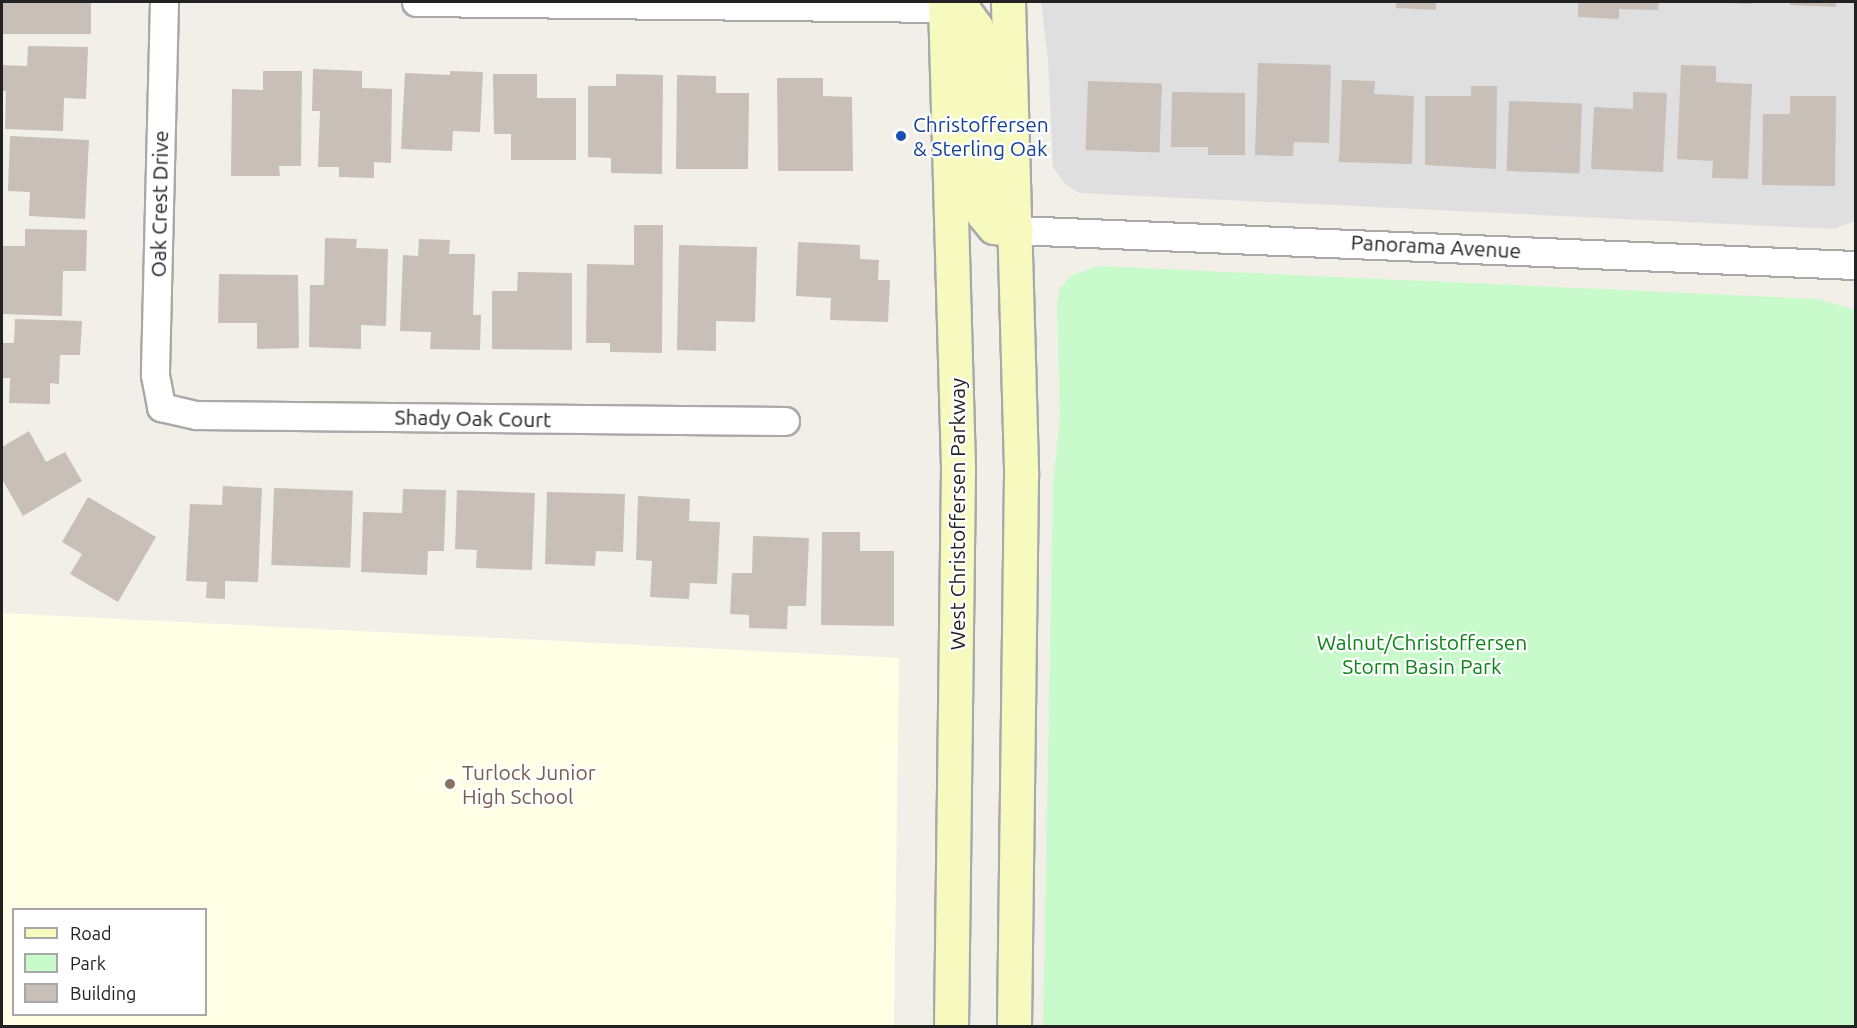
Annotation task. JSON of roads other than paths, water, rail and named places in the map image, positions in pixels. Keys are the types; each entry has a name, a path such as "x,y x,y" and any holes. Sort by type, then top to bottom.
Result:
{"street":[{"name":"Oak Crest Drive","path":"161,407 155,375 164,2"},
{"path":"416,2 945,5 965,12 976,27 983,214 994,227 1016,230"},
{"path":"1008,2 1016,230 1022,599 1014,1026"},
{"name":"West Christoffersen Parkway","path":"945,5 958,458 951,1026"},
{"name":"Panorama Avenue","path":"1016,230 1856,265"},
{"name":"Shady Oak Court","path":"161,407 196,415 785,421"}],"place":[{"name":"Christoffersen & Sterling Oak","path":"901,136"},
{"name":"Turlock Junior High School","path":"450,784"}],"park label":[{"name":"Walnut/Christoffersen Storm Basin Park","path":"1422,654"}]}
